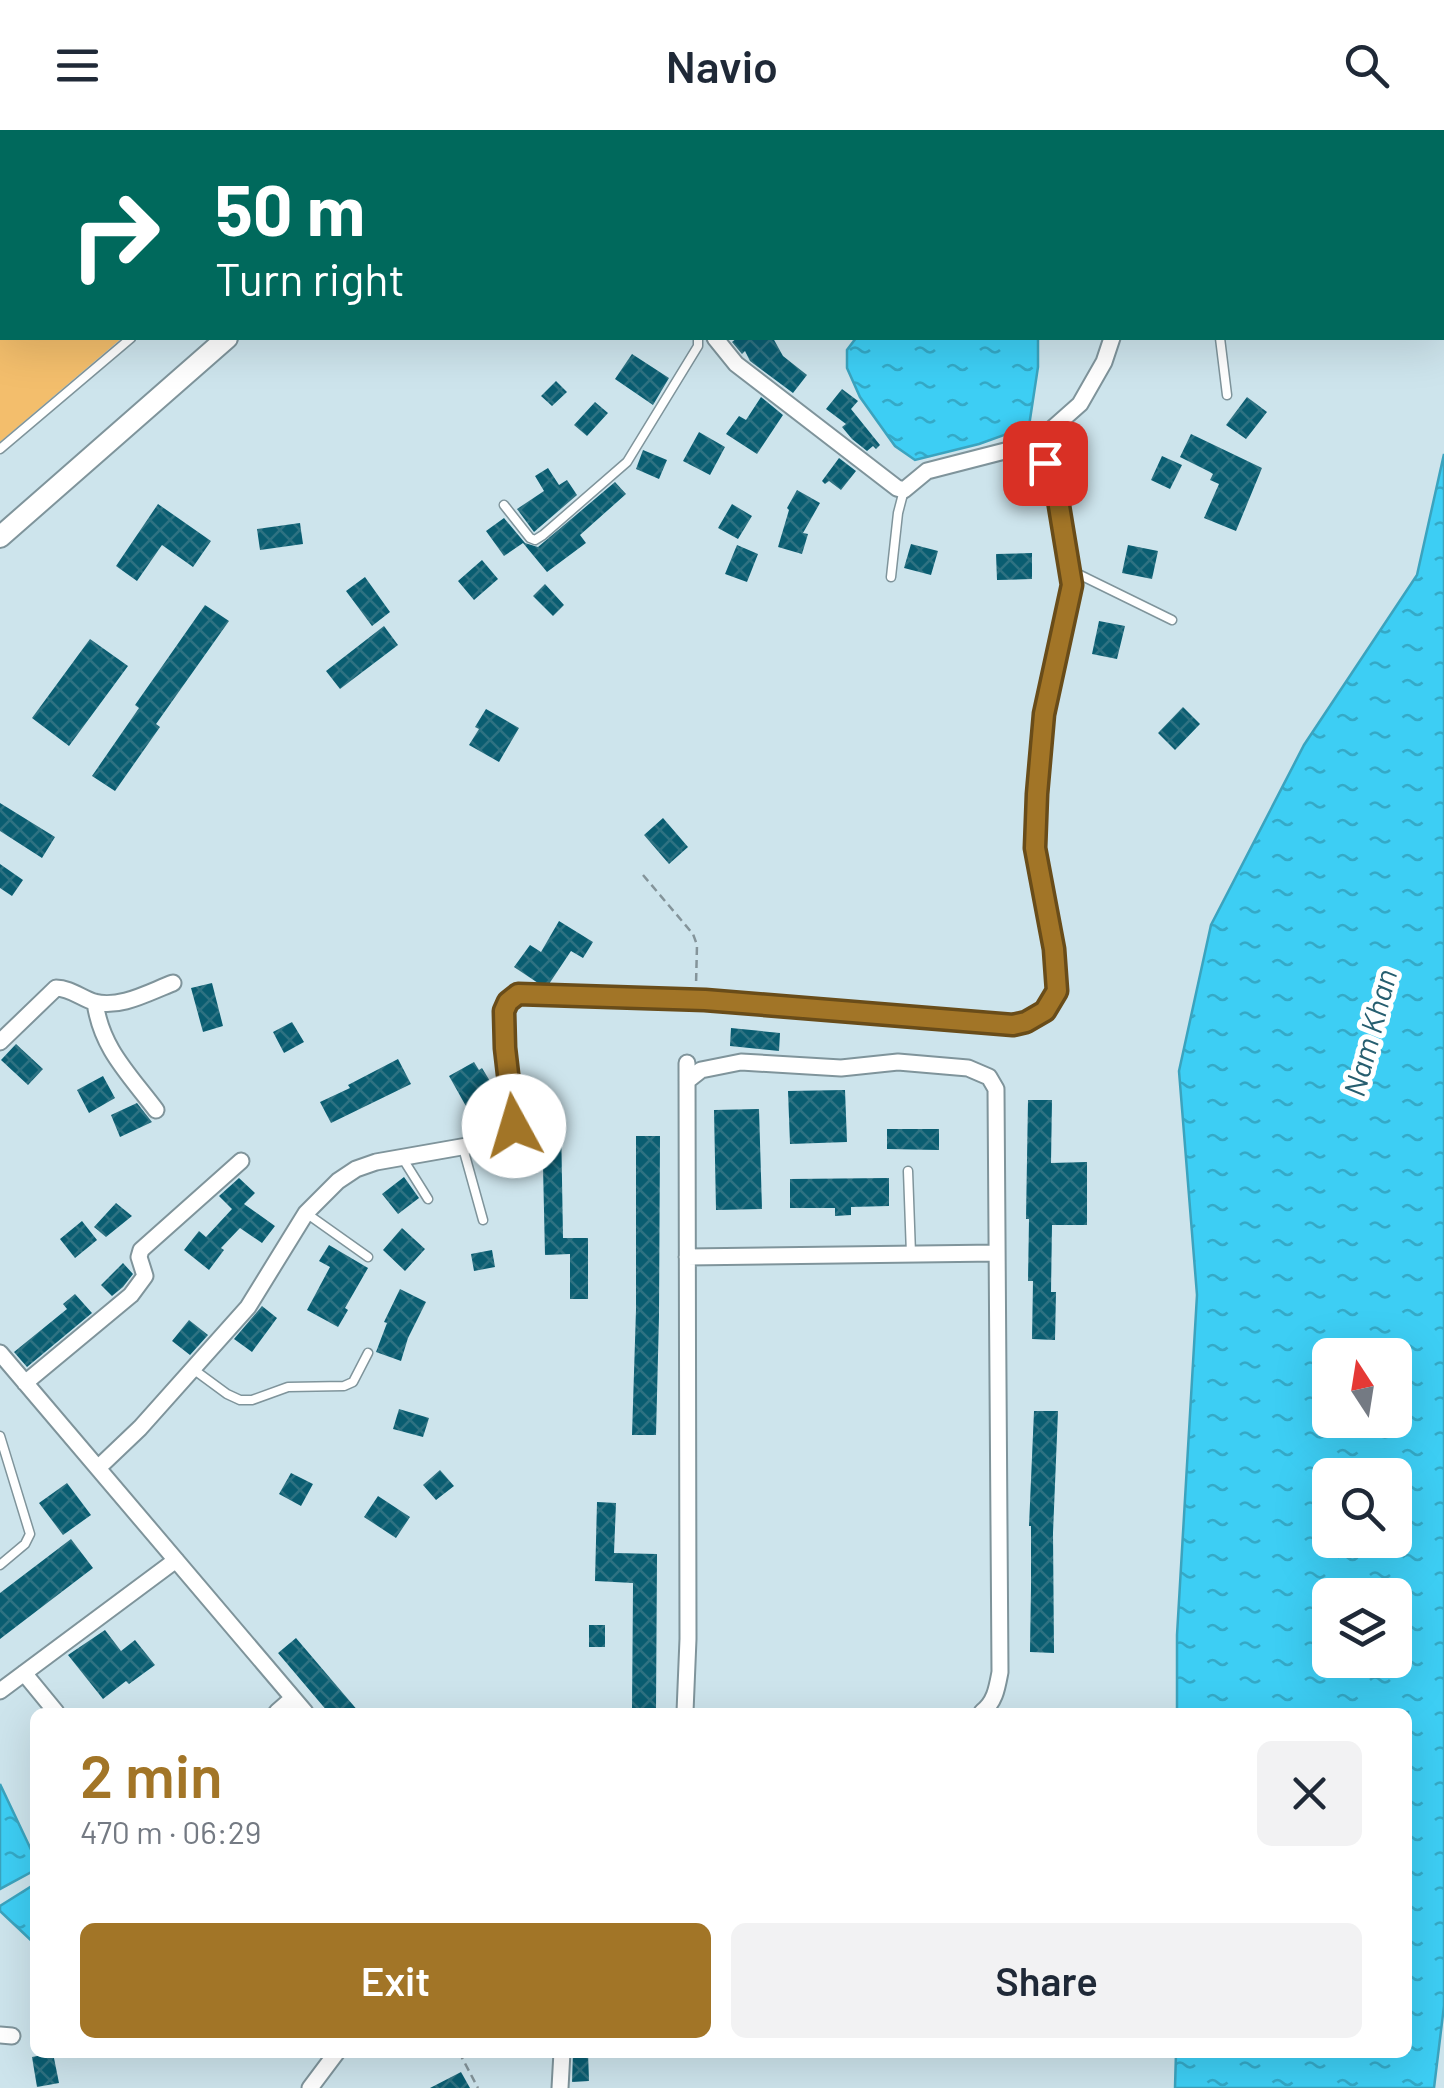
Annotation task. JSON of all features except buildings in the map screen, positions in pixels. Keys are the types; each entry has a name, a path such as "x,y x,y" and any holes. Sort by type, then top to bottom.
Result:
{"street":[{"path":"0,537 225,340"},
{"path":"717,340 736,364 904,490 927,471 1036,443 1080,404 1104,362 1111,340"},
{"path":"98,1468 140,1428 248,1307 306,1213 338,1181 376,1162 501,1140 514,1126 504,1011 518,994 696,999 1013,1025 1045,1011 1057,991 1054,949 1035,848 1037,794 1044,714 1072,571 1057,494 1036,443"},
{"path":"0,1042 56,988 106,1004 120,1003 173,983"},
{"path":"94,1002 106,1045 156,1110"},
{"path":"687,1081 702,1070 741,1062 840,1068 898,1062 968,1068 989,1077 996,1089 1000,1672 997,1691 987,1708"},
{"path":"684,1708 688,1639 687,1063"},
{"path":"26,1383 131,1295 145,1276 139,1257 141,1250 241,1161"},
{"path":"687,1256 997,1253"},
{"path":"0,1353 302,1708"},
{"path":"0,1692 176,1560"},
{"path":"24,1673 53,1708"},
{"path":"282,1708 293,1698"},
{"path":"310,2088 332,2058"},
{"path":"560,2088 562,2058"}],"lane":[{"path":"0,450 129,340"},
{"path":"504,504 535,540 571,510 627,462 698,346 698,340"},
{"path":"1220,340 1227,395"},
{"path":"891,576 904,490"},
{"path":"1072,571 1172,620"},
{"path":"463,1148 483,1220"},
{"path":"403,1158 428,1199"},
{"path":"908,1170 911,1254"},
{"path":"306,1213 368,1258"},
{"path":"193,1369 227,1394 252,1400 288,1387 344,1386 353,1382 368,1353"},
{"path":"0,1436 30,1534 25,1544 0,1564"}],"path":[{"path":"643,875 696,938 696,999"},
{"path":"463,2058 478,2088"}],"shaded area":[{"path":"0,340 120,340 0,442"}],"water":[{"path":"854,340 1038,340 1029,426 915,460 895,446 860,397 847,368 847,350"},
{"name":"Nam Khan","path":"1444,454 1444,2006 1434,2088 1175,2088 1176,2058 1412,2058 1412,1708 1177,1708 1177,1635 1197,1295 1179,1071 1211,925 1304,745 1417,575"},
{"path":"0,1784 30,1847 30,1873 0,1889"},
{"path":"30,1887 30,1939 0,1911 0,1906"}],"route":[{"path":"514,1126 504,1011 518,994 705,1000 1013,1025 1045,1011 1057,991 1054,949 1035,848 1037,794 1044,714 1072,585 1057,494 1045,463"}]}
